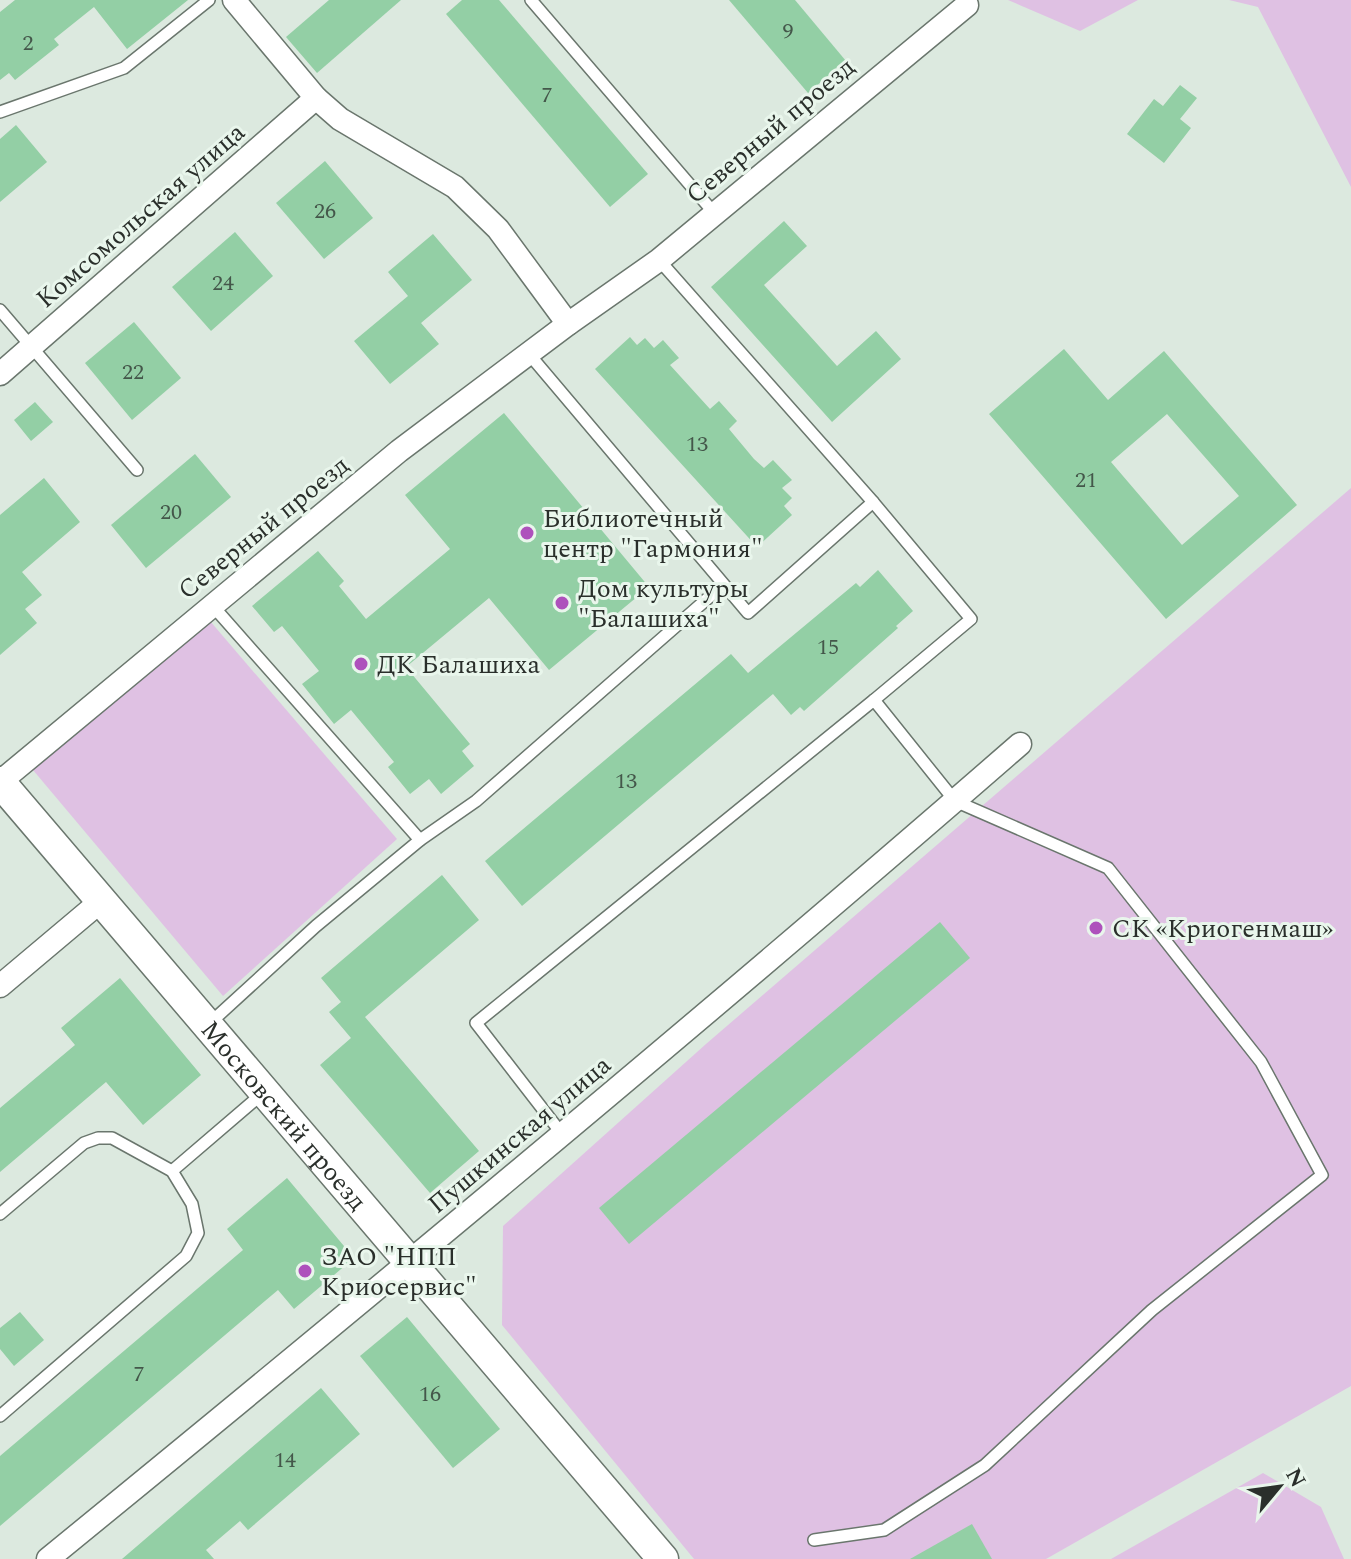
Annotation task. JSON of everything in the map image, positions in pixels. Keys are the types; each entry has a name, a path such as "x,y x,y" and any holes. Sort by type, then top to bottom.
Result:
{"street":[{"path":"234,0 316,98 340,119 455,187 498,229 568,324"},
{"name":"Северный проезд","path":"0,782 399,451 659,260 967,5"},
{"name":"Комсомольская улица","path":"0,374 316,98"},
{"name":"Пушкинская улица","path":"48,1559 562,1134 1020,744"},
{"name":"Московский проезд","path":"0,782 663,1559"},
{"path":"0,986 101,901"}],"lane":[{"path":"0,112 124,68 209,0"},
{"path":"531,0 715,214"},
{"path":"562,1134 476,1023 971,619 873,502 659,260"},
{"path":"0,310 4,324 32,347 137,470"},
{"path":"529,354 748,613 873,502"},
{"path":"207,1026 316,926 420,840 476,801 723,585"},
{"path":"212,605 420,840"},
{"path":"814,1540 884,1530 985,1465 1152,1310 1322,1175 1261,1062 1108,868 955,801 874,700"},
{"path":"172,1171 264,1092"},
{"path":"0,1214 84,1143 98,1138 112,1138 172,1171 192,1204 198,1233 186,1256 0,1416"}],"shaded area":[{"path":"1008,0 1138,0 1080,31"},
{"path":"1229,0 1351,0 1351,187 1258,7"},
{"name":"СК «Криогенмаш»","path":"1351,488 1351,1386 1046,1559 694,1559 502,1325 503,1226 706,1044"},
{"path":"210,621 397,839 223,996 33,770"},
{"path":"1263,1473 1321,1507 1344,1559 1111,1559"}],"building":[{"path":"15,0 188,0 127,49 94,7 54,39 59,45 15,80 9,73 0,80 0,12"},
{"path":"329,0 401,0 317,73 286,37"},
{"path":"462,0 499,0 648,174 610,207 446,14"},
{"path":"729,0 795,0 846,61 808,93"},
{"path":"1180,85 1197,98 1180,119 1191,128 1164,163 1127,134 1154,99 1163,106"},
{"path":"16,125 47,162 0,202 0,139"},
{"path":"325,161 373,218 324,259 276,203"},
{"path":"784,221 807,246 764,285 837,366 876,331 901,359 832,422 711,287"},
{"path":"235,232 273,276 211,331 172,287"},
{"path":"433,234 472,280 421,323 439,344 390,384 354,341 408,296 388,272"},
{"path":"134,322 181,378 132,420 85,363"},
{"path":"630,337 637,345 645,338 654,348 663,340 679,358 670,365 710,409 719,401 737,421 729,429 754,459 764,468 773,460 792,480 782,488 792,498 784,506 792,515 757,547 595,369"},
{"path":"1064,349 1108,400 1164,351 1297,505 1166,619 989,414","holes":["1167,414 1239,496 1182,545 1111,462"]},
{"path":"35,402 53,422 31,441 14,420"},
{"name":"Дом культуры \"Балашиха\"","path":"504,413 649,587 549,670 489,598 406,667 470,744 462,751 474,766 441,794 429,779 410,794 388,767 394,762 351,710 334,724 302,684 319,671 282,626 274,632 252,606 318,551 344,581 339,586 366,619 450,549 405,495"},
{"path":"195,454 231,497 146,568 111,525"},
{"path":"44,478 80,522 22,572 42,595 25,609 37,623 0,655 0,515"},
{"path":"878,570 913,611 896,626 898,628 804,711 800,707 791,715 773,694 522,906 485,861 731,654 748,673 856,583 860,587"},
{"path":"442,875 479,920 365,1017 479,1151 430,1193 320,1065 351,1038 329,1012 341,1002 321,978"},
{"path":"940,922 970,958 629,1244 599,1208"},
{"path":"120,978 201,1075 143,1125 106,1082 0,1172 0,1108 75,1045 61,1028"},
{"path":"287,1178 354,1258 294,1309 278,1290 0,1526 0,1456 243,1250 227,1229"},
{"path":"20,1312 44,1340 14,1366 0,1349 0,1328"},
{"path":"407,1317 500,1429 453,1468 360,1356"},
{"path":"321,1388 360,1434 248,1530 240,1521 206,1550 214,1559 122,1559"},
{"path":"972,1524 992,1559 910,1559"}],"place":[{"name":"Библиотечный центр \"Гармония\"","path":"527,533"},
{"name":"Дом культуры \"Балашиха\"","path":"562,603"},
{"name":"ДК Балашиха","path":"361,664"},
{"name":"СК «Криогенмаш»","path":"1096,928"},
{"name":"ЗАО \"НПП Криосервис\"","path":"305,1271"}]}
